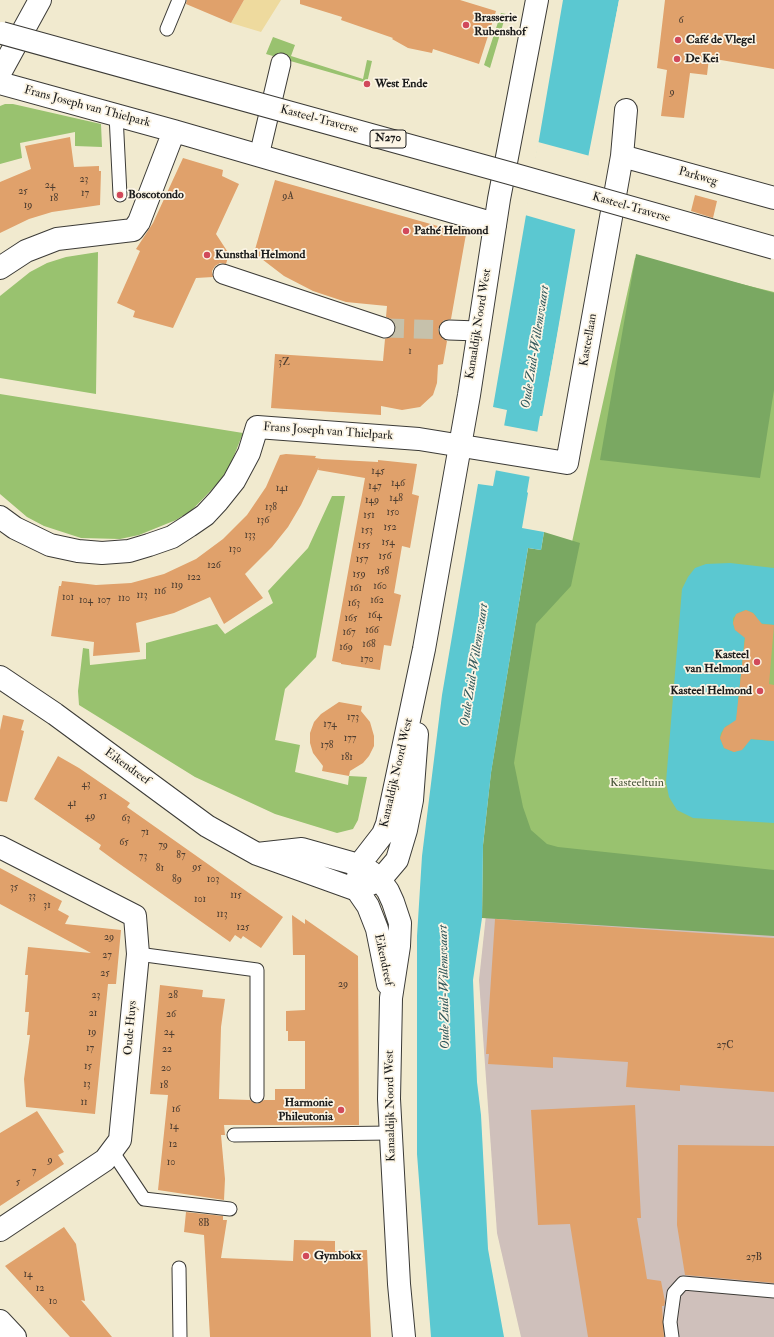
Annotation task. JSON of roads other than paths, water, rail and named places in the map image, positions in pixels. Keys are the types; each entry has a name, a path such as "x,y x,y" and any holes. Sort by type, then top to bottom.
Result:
{"street":[{"path":"0,73 40,0"},
{"name":"Kanaaldijk Noord West","path":"359,865 383,834 387,824 424,649 460,446 494,224 537,0"},
{"name":"Kasteel-Traverse","path":"2,32 774,248"},
{"path":"259,156 281,63"},
{"name":"Frans Joseph van Thielpark","path":"0,83 174,131 494,224"},
{"name":"Kasteellaan","path":"460,446 567,463 622,156 626,110"},
{"path":"0,268 26,251 57,239 133,230 138,222 174,131"},
{"name":"Parkweg","path":"622,156 774,198"},
{"path":"223,274 385,328"},
{"path":"449,330 478,331"},
{"name":"Frans Joseph van Thielpark","path":"0,517 15,528 50,545 78,551 102,553 129,551 172,537 205,515 234,481 249,453 257,427 419,439 460,446"},
{"name":"Kanaaldijk Noord West","path":"357,890 380,880 397,860 406,830 412,800 424,649"},
{"name":"Eikendreef","path":"0,677 55,714 207,826 257,854 357,890 368,906 377,929 391,998"},
{"name":"Oude Huys","path":"0,847 135,916 138,954 120,1140 105,1160 0,1230"},
{"path":"257,854 302,849 359,865 371,872 380,880"},
{"path":"357,890 359,865"},
{"name":"Kanaaldijk Noord West","path":"380,880 388,891 400,923 399,946 391,998 389,1099 404,1337"},
{"path":"0,1321 15,1337"}],"lane":[{"path":"167,29 179,0"},
{"path":"116,115 120,195"},
{"path":"138,954 257,970 257,1096"},
{"path":"234,1135 390,1133"},
{"path":"112,1151 144,1199 230,1209"},
{"path":"179,1268 180,1337"},
{"path":"672,1337 670,1322 674,1293 683,1283 774,1290"}],"water":[{"name":"Oude Zuid-Willemsvaart","path":"563,0 619,0 585,173 543,416 540,416 527,492 522,528 544,532 541,550 528,548 491,773 483,845 482,918 473,980 477,1082 481,1115 488,1249 504,1337 431,1337 417,1154 417,936 422,856 442,695 478,484 493,486 507,410 493,407"},
{"path":"730,563 774,568 774,625 757,623 756,616 746,610 738,613 733,618 735,630 745,635 736,723 726,726 721,733 720,738 724,748 734,752 744,748 749,739 774,741 774,823 693,818 677,810 669,797 666,782 682,589 688,577 695,568 706,564"}],"tunnel":[{"path":"385,328 449,330"}],"place":[{"name":"Brasserie Rubenshof","path":"466,25"},
{"name":"Café de Vlegel","path":"678,40"},
{"name":"De Kei","path":"677,59"},
{"name":"West Ende","path":"367,84"},
{"name":"Boscotondo","path":"120,195"},
{"name":"Pathé Helmond","path":"406,231"},
{"name":"Kunsthal Helmond","path":"207,255"},
{"name":"Kasteel van Helmond","path":"757,662"},
{"name":"Kasteel Helmond","path":"760,691"},
{"name":"Harmonie Phileutonia","path":"341,1110"},
{"name":"Gymbokx","path":"306,1256"}],"park label":[{"name":"Kasteeltuin","path":"637,783"}]}
